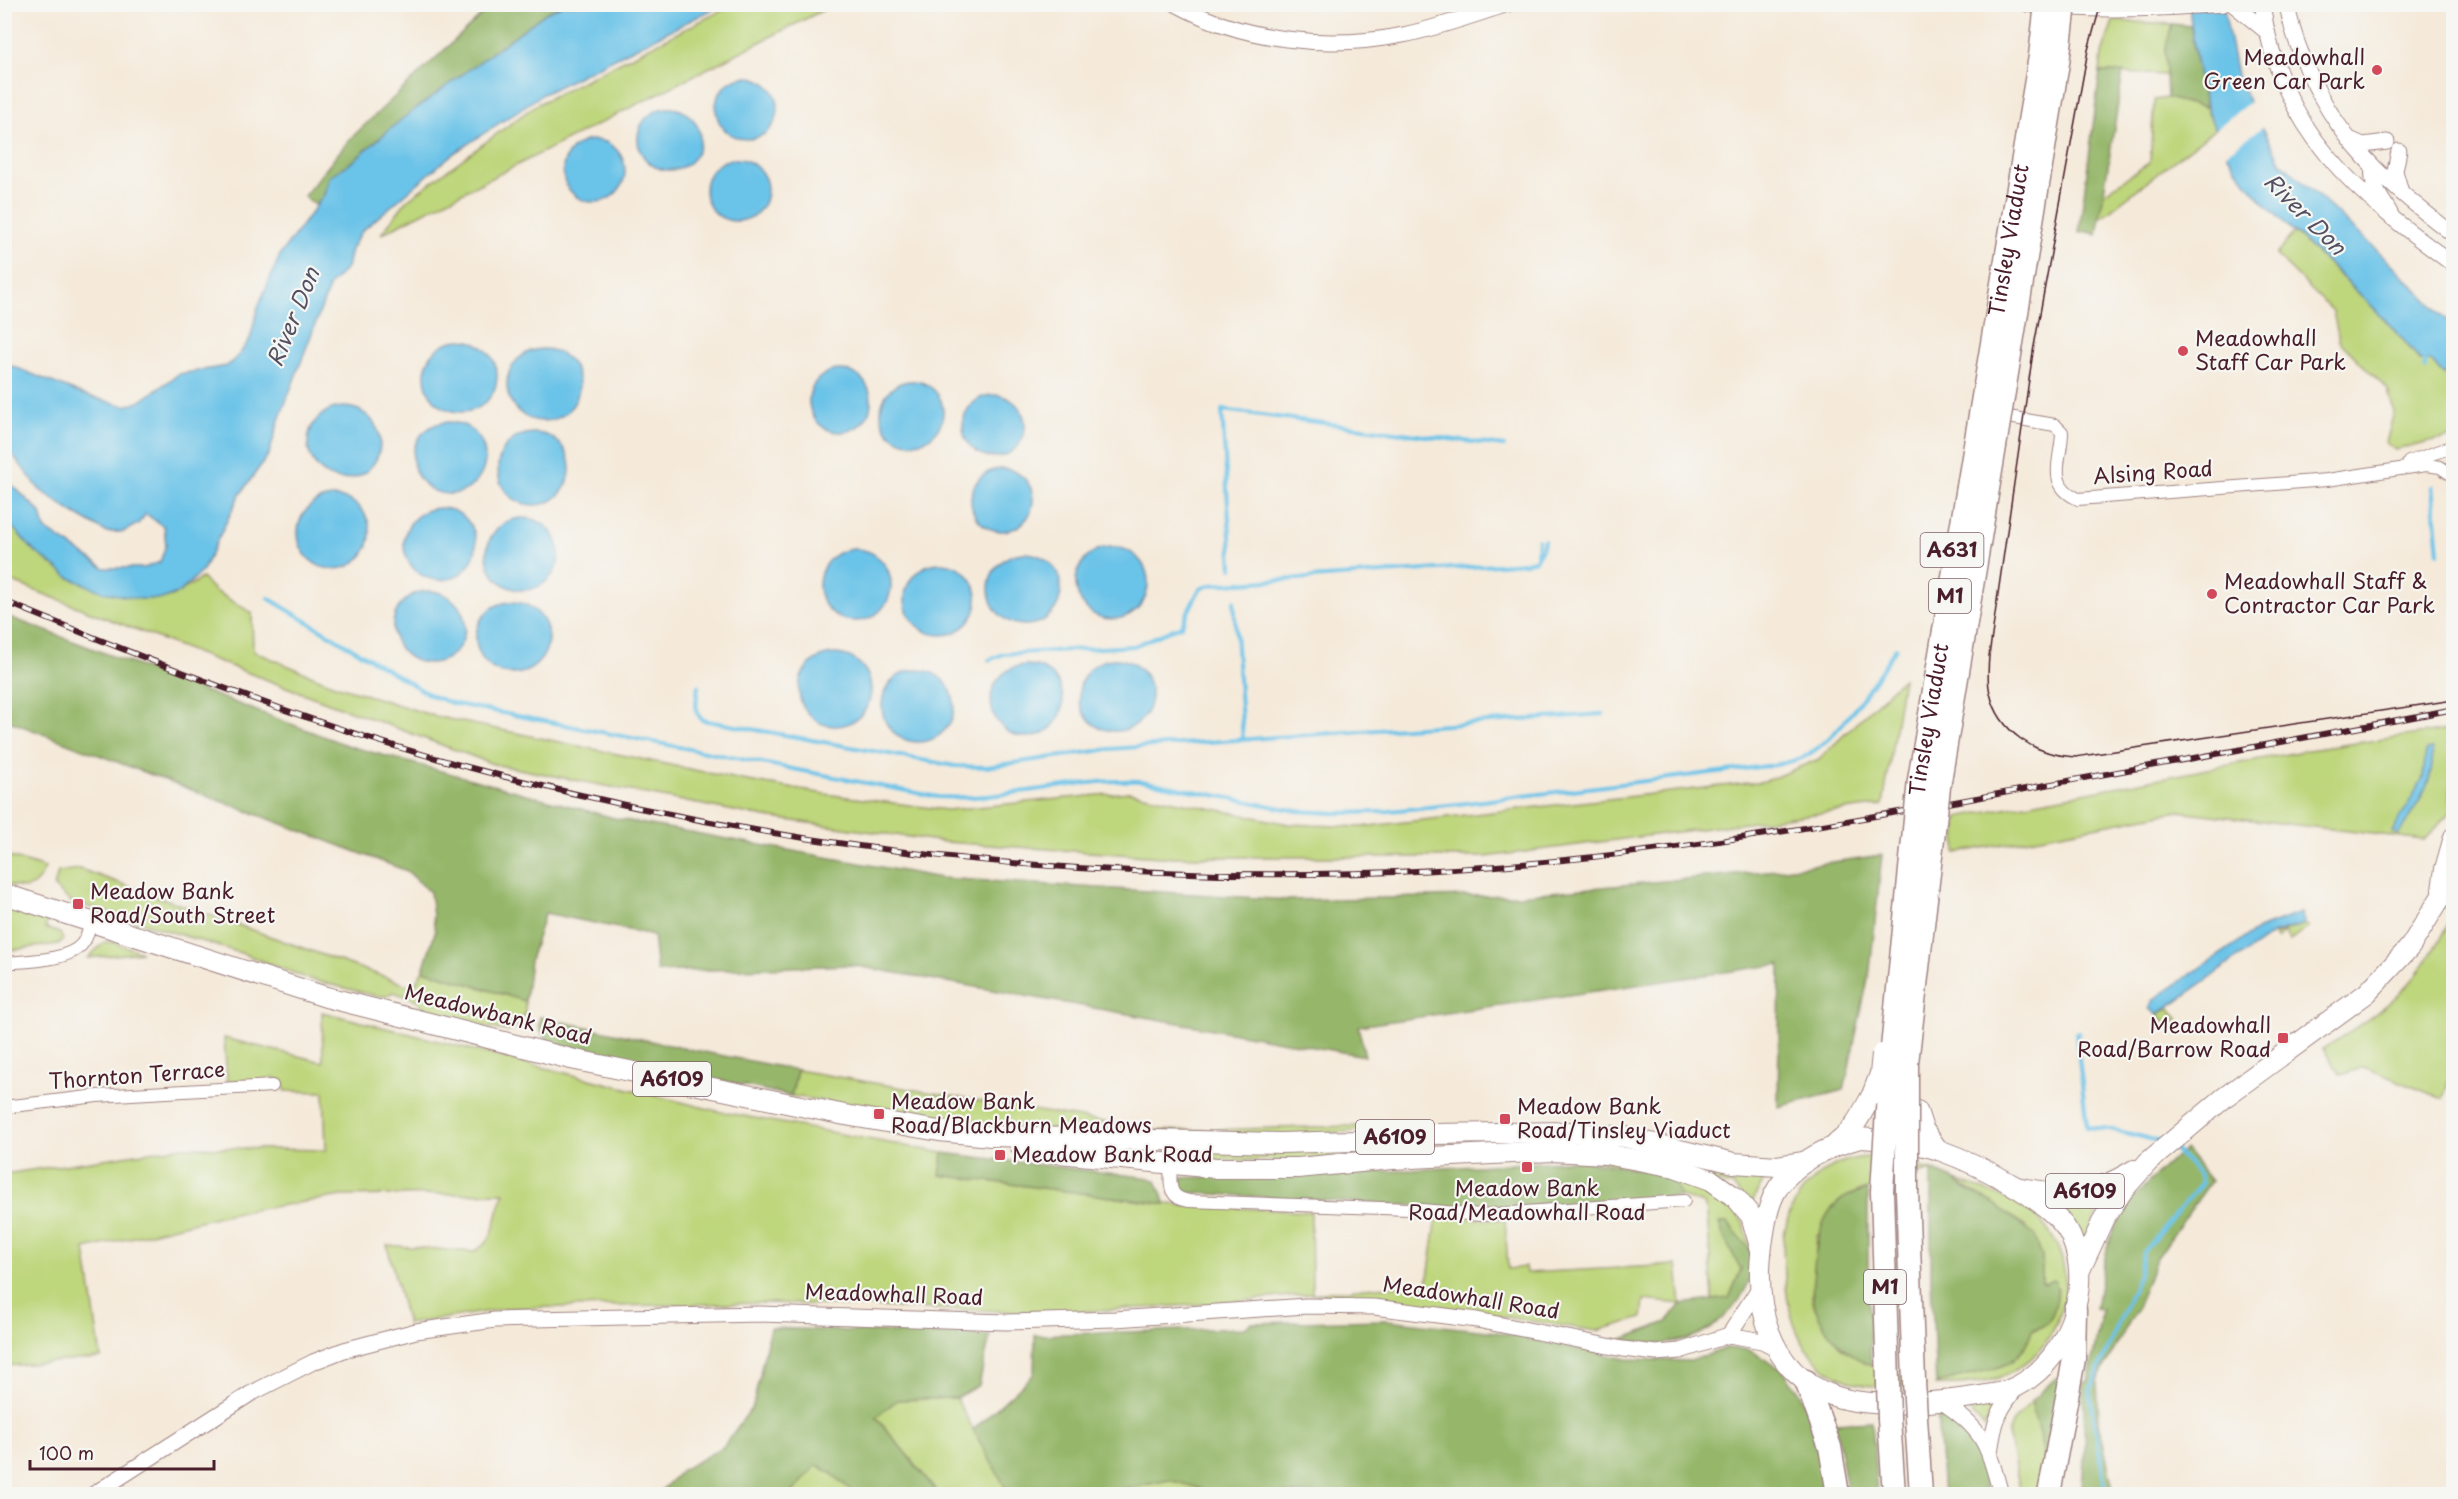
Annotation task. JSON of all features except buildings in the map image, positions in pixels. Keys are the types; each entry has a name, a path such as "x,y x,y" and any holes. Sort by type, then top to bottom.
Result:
{"highway":[{"name":"Tinsley Viaduct","path":"1894,1494 1889,1419 1882,1191 1889,1078 1919,780 2038,67 2046,4"},
{"name":"Tinsley Viaduct","path":"1921,1494 1907,1191 1907,1064 1939,787 2041,169 2065,4"},
{"path":"2049,1494 2074,1359 2075,1310"},
{"path":"1806,1381 1830,1447 1838,1494"}],"main road":[{"name":"Tinsley Viaduct","path":"1835,1145 1847,1135 1872,1095 1880,1074 1913,780 1992,305 2038,4"},
{"name":"Tinsley Viaduct","path":"1938,1150 1923,1129 1917,1111 1914,1064 1944,788 2065,69 2072,4"},
{"name":"A6109","path":"2016,1187 2072,1195 2117,1180 2152,1157 2225,1097 2367,993 2409,947 2431,915 2449,876 2452,846"},
{"name":"Meadowbank Road","path":"4,894 326,997 571,1059 845,1115 939,1131 992,1136"},
{"name":"A6109","path":"992,1136 1290,1143 1354,1141 1433,1134 1569,1132 1625,1137 1727,1162 1777,1166 1804,1162"},
{"path":"1433,1134 1435,1157"},
{"name":"A6109","path":"992,1136 1038,1151 1216,1168 1298,1168 1435,1157 1552,1151 1605,1154 1675,1167 1711,1180 1736,1198 1751,1216 1761,1250"},
{"path":"1860,1138 1910,1143 1938,1150 1979,1167 2016,1187 2058,1218 2070,1236 2080,1270 2080,1287 2075,1310 2060,1346 2043,1369 2001,1392 1939,1400 1876,1404 1833,1396 1806,1381 1790,1366 1776,1348 1767,1330 1759,1288 1761,1250 1771,1202 1781,1183 1804,1162 1835,1145 1860,1138"},
{"name":"A6109","path":"2080,1270 2104,1218 2124,1189 2152,1157"}],"street":[{"path":"1176,4 1190,12 1237,30 1286,39 1344,42 1402,35 1508,4"},
{"path":"2027,4 2057,8 2172,8 2223,4"},
{"path":"2262,4 2275,63 2286,89 2305,124 2333,164 2359,191 2394,221 2454,265"},
{"path":"2274,4 2288,9 2297,44 2316,87 2346,138 2402,195 2454,235"},
{"path":"2233,5 2267,32"},
{"path":"2286,89 2299,85 2316,87"},
{"path":"2346,138 2363,145 2393,147 2395,171 2402,195"},
{"path":"2333,164 2347,170 2360,171 2373,168"},
{"path":"2373,168 2372,178 2375,190 2382,197 2394,221"},
{"name":"Alsing Road","path":"1982,412 2055,425 2062,432 2056,474 2062,488 2069,495 2078,499 2326,480 2391,469 2434,465 2454,476"},
{"name":"Alsing Road","path":"2391,469 2454,446"},
{"path":"4,963 64,956 74,951 86,937 92,922"},
{"name":"Thornton Terrace","path":"4,1107 97,1096 272,1086"},
{"path":"1174,1139 1170,1184 1173,1193 1189,1201 1409,1209 1480,1215 1684,1201"},
{"path":"1729,1335 1759,1288"},
{"name":"Meadowhall Road","path":"94,1494 250,1394 313,1362 355,1347 417,1331 495,1320 760,1314 1006,1322 1114,1319 1305,1306 1374,1307 1477,1320 1623,1349 1656,1353 1680,1351 1729,1335 1762,1341 1776,1348"},
{"path":"1990,1453 1994,1425 2002,1404 2019,1384"},
{"path":"1939,1400 1975,1428 1990,1453 2001,1494"}],"green space":[{"path":"492,5 563,5 546,13 402,119 352,162 330,176 324,195 316,205 304,196 349,140"},
{"path":"732,5 833,5 381,234 407,200 536,105"},
{"path":"2113,21 2172,24 2165,51 2166,75 2100,72 2102,54"},
{"path":"2172,24 2191,26 2206,108 2167,98 2165,51"},
{"path":"2100,72 2123,72 2097,235 2089,232 2079,233"},
{"path":"2167,98 2206,108 2215,129 2099,219 2104,193 2150,162 2154,100"},
{"path":"2294,232 2393,326 2420,361 2431,361 2453,384 2453,437 2395,450 2386,443 2394,412 2388,390 2339,341 2333,311 2276,255"},
{"path":"4,517 128,596 172,596 202,578 215,591 252,613 253,651 332,684 434,716 742,780 825,794 947,810 1129,792 1289,824 1361,827 1766,781 1819,759 1903,678 1883,805 1486,857 1161,857 945,842 765,817 493,764 5,579"},
{"path":"4,615 349,746 618,819 941,878 1289,900 1520,895 1777,870 1882,855 1870,970 1844,1090 1778,1107 1780,964 1358,1026 1365,1056 851,965 657,972 653,935 545,913 530,960 525,1001 423,970 435,932 430,892 407,871 11,722 5,714"},
{"path":"2453,729 2450,813 2424,840 2178,811 1956,853 1957,817 2308,750"},
{"path":"4,855 45,868 38,881 30,887 20,888 5,884"},
{"path":"80,869 413,987 423,970 525,1001 525,1014 518,1027 507,1031 442,1019 424,1008 415,999 393,992 387,996 376,996 309,979 244,954 70,901 54,887 58,872"},
{"path":"4,906 49,919 45,928 60,933 63,940 58,944 5,951"},
{"path":"2453,915 2453,1066 2443,1099 2364,1067 2341,1075 2323,1049 2371,1017 2404,989 2425,963"},
{"path":"2305,924 2309,927 2290,941 2284,933 2276,939 2274,935"},
{"path":"104,942 112,942 142,952 88,958"},
{"path":"2169,1007 2179,1020 2172,1024 2164,1021 2158,1015"},
{"path":"322,1012 717,1111 943,1153 941,1175 1166,1204 1311,1212 1312,1294 1194,1305 1056,1313 770,1303 511,1308 407,1324 387,1245 473,1252 487,1241 491,1234 505,1193 342,1196 228,1214 85,1249 101,1358 5,1366 5,1174 183,1147 326,1150 324,1092 285,1091 284,1082 273,1077 264,1081 227,1081 224,1038 323,1062"},
{"path":"540,1017 797,1070 791,1096 555,1044 542,1033 539,1026"},
{"path":"797,1070 1157,1131 1397,1125 1390,1129 1278,1136 1017,1128 791,1096"},
{"path":"1591,1141 1647,1150 1735,1172 1766,1176 1750,1202 1732,1186 1515,1145 1473,1142"},
{"path":"1410,1144 1412,1152 1325,1158 1237,1160 1179,1157 1180,1149"},
{"path":"2185,1149 2211,1181 2156,1259 2137,1308 2097,1381 2099,1423 2114,1494 2081,1494 2084,1466 2082,1381 2088,1382 2102,1310 2096,1308 2110,1239 2123,1213 2142,1189"},
{"path":"943,1153 1150,1178 1156,1181 1166,1204 940,1175"},
{"path":"1872,1157 1931,1170 1878,1188 1858,1191 1817,1236 1812,1296 1815,1308 1840,1347 1867,1364 1923,1386 1871,1386 1851,1382 1827,1370 1806,1348 1789,1307 1783,1245 1788,1219 1794,1204 1803,1191 1826,1170 1840,1163"},
{"path":"1577,1160 1652,1172 1673,1180 1681,1197 1504,1211 1179,1192 1176,1178 1393,1171"},
{"path":"1931,1170 1953,1179 1992,1202 2034,1234 2042,1256 2042,1283 2045,1284 2052,1280 2056,1282 2057,1289 2056,1305 2050,1318 2045,1324 2032,1329 2026,1345 2017,1357 1993,1369 1950,1379 1936,1385 1931,1281"},
{"path":"1953,1179 2010,1200 2039,1220 2053,1239 2062,1259 2065,1280 2063,1302 2057,1323 2046,1342 2031,1359 2012,1372 1985,1382 1936,1385 1950,1379 1993,1369 2017,1357 2026,1345 2032,1329 2044,1325 2052,1315 2058,1289 2042,1283 2042,1256 2026,1226"},
{"path":"1673,1180 1712,1194 1729,1206 1744,1225 1751,1253 1727,1223 1724,1238 1741,1269 1729,1299 1713,1301 1707,1213 1704,1204 1681,1197"},
{"path":"1868,1190 1871,1366 1853,1356 1830,1334 1819,1316 1813,1293 1818,1242 1826,1218 1841,1200"},
{"path":"2108,1193 2082,1242 2053,1205"},
{"path":"1437,1217 1505,1220 1508,1269 1525,1267 1526,1273 1677,1265 1681,1304 1644,1300 1642,1318 1597,1331 1387,1299 1312,1294 1427,1284"},
{"path":"1719,1223 1727,1223 1748,1248 1753,1261 1753,1270 1748,1284 1731,1310 1712,1327 1688,1339 1662,1344 1620,1340 1667,1322 1681,1304 1729,1298 1741,1269 1724,1238"},
{"path":"1387,1320 1496,1332 1626,1359 1691,1361 1726,1348 1749,1350 1783,1370 1804,1400 1818,1444 1822,1494 1221,1494 1169,1480 1098,1494 1009,1494 973,1430 1034,1374 1035,1335 1245,1328 1251,1323"},
{"path":"770,1328 990,1336 979,1385 956,1398 897,1400 876,1417 939,1494 855,1494 831,1473 817,1465 791,1494 658,1494 682,1470 723,1447 753,1406"},
{"path":"2056,1378 2061,1378 2046,1463 2031,1401"},
{"path":"956,1398 1009,1494 939,1494 876,1417 897,1400"},
{"path":"1995,1400 1985,1428 1963,1403"},
{"path":"2031,1401 2046,1463 2039,1494 2021,1494 2008,1434 2012,1423"},
{"path":"1937,1412 1956,1422 1969,1438 1981,1467 1987,1494 1943,1494"},
{"path":"1872,1421 1877,1494 1848,1494 1835,1423"},
{"path":"817,1465 831,1473 855,1494 791,1494"},
{"path":"1169,1480 1221,1494 1103,1494"}],"water":[{"name":"River Don","path":"563,5 721,5 543,94 450,156 362,231 351,249 347,268 330,285 279,420 269,454 239,496 203,570 180,592 162,599 139,599 103,592 70,578 33,550 5,519 5,478 41,513 45,529 104,568 144,568 160,562 166,545 164,527 146,514 138,524 123,532 106,532 40,490 5,445 5,363 84,395 125,406 139,402 179,374 227,366 239,355 250,339 258,307 280,255 324,195 330,176 352,162 402,119 546,13"},
{"name":"River Don","path":"2189,5 2223,5 2238,80 2280,161 2390,262 2453,327 2453,384 2431,361 2421,361 2394,329 2263,202 2235,167 2218,137 2205,100 2196,62"},
{"path":"747,77 764,82 769,86 773,91 778,108 773,125 769,130 764,134 747,139 730,134 725,130 721,125 716,108 721,91 725,86 730,82"},
{"path":"669,108 686,113 691,117 695,122 700,139 695,156 691,161 686,165 669,170 652,165 647,161 643,156 638,139 643,122 647,117 652,113"},
{"path":"594,140 611,145 616,149 620,154 625,171 620,188 616,193 611,197 594,202 577,197 572,193 568,188 563,171 568,154 572,149 577,145"},
{"path":"736,159 753,164 758,168 762,173 767,190 762,207 758,212 753,216 736,221 719,216 714,212 710,207 705,190 710,173 714,168 719,164"},
{"path":"461,340 481,346 491,356 497,376 491,396 481,406 461,412 441,406 431,396 425,376 431,356 441,346"},
{"path":"543,349 563,355 573,365 579,385 573,405 563,415 543,421 523,415 513,405 507,385 513,365 523,355"},
{"path":"840,370 857,375 862,379 866,384 871,401 866,418 862,423 857,427 840,432 823,427 818,423 814,418 809,401 814,384 818,379 823,375"},
{"path":"912,381 929,386 934,390 938,395 943,412 938,429 934,434 929,438 912,443 895,438 890,434 886,429 881,412 886,395 890,390 895,386"},
{"path":"994,395 1011,400 1016,404 1020,409 1025,426 1020,443 1016,448 1011,452 994,457 977,452 972,448 968,443 963,426 968,409 972,404 977,400"},
{"path":"344,407 364,413 374,423 380,443 374,463 364,473 344,479 324,473 314,463 308,443 314,423 324,413"},
{"path":"449,422 469,428 479,438 485,458 479,478 469,488 449,494 429,488 419,478 413,458 419,438 429,428"},
{"path":"534,433 554,439 564,449 570,469 564,489 554,499 534,505 514,499 504,489 498,469 504,449 514,439"},
{"path":"1002,469 1019,474 1024,478 1028,483 1033,500 1028,517 1024,522 1019,526 1002,531 985,526 980,522 976,517 971,500 976,483 980,478 985,474"},
{"path":"334,497 354,503 364,513 370,533 364,553 354,563 334,569 314,563 304,553 298,533 304,513 314,503"},
{"path":"440,508 460,514 470,524 476,544 470,564 460,574 440,580 420,574 410,564 404,544 410,524 420,514"},
{"path":"523,518 543,524 553,534 559,554 553,574 543,584 523,590 503,584 493,574 487,554 493,534 503,524"},
{"path":"1112,547 1132,553 1142,563 1148,583 1142,603 1132,613 1112,619 1092,613 1082,603 1076,583 1082,563 1092,553"},
{"path":"855,549 875,555 885,565 891,585 885,605 875,615 855,621 835,615 825,605 819,585 825,565 835,555"},
{"path":"1025,553 1045,559 1055,569 1061,589 1055,609 1045,619 1025,625 1005,619 995,609 989,589 995,569 1005,559"},
{"path":"941,563 961,569 971,579 977,599 971,619 961,629 941,635 921,629 911,619 905,599 911,579 921,569"},
{"path":"429,591 449,597 459,607 465,627 459,647 449,657 429,663 409,657 399,647 393,627 399,607 409,597"},
{"path":"512,602 532,608 542,618 548,638 542,658 532,668 512,674 492,668 482,658 476,638 482,618 492,608"},
{"path":"835,654 855,660 865,670 871,690 865,710 855,720 835,726 815,720 805,710 799,690 805,670 815,660"},
{"path":"1115,659 1135,665 1145,675 1151,695 1145,715 1135,725 1115,731 1095,725 1085,715 1079,695 1085,675 1095,665"},
{"path":"1027,665 1047,671 1057,681 1063,701 1057,721 1047,731 1027,737 1007,731 997,721 991,701 997,681 1007,671"},
{"path":"918,670 938,676 948,686 954,706 948,726 938,736 918,742 898,736 888,726 882,706 888,686 898,676"},
{"path":"2432,749 2431,773 2423,795 2398,835 2392,832 2423,778 2426,750"},
{"path":"2301,913 2305,924 2272,934 2158,1014 2150,1009 2153,1000 2258,929"}],"pier":[{"path":"2251,101 2264,126 2224,155 2213,131"}],"waterway":[{"path":"2425,357 2425,369"},
{"path":"1232,568 1222,410 1504,446"},
{"path":"2433,487 2439,553"},
{"path":"1537,554 1538,540"},
{"path":"989,660 1003,654 1134,646 1181,626 1200,589 1210,585 1526,563 1535,560 1542,549 1544,540"},
{"path":"268,598 430,695 451,703 938,797 989,796 1091,783 1142,781 1297,811 1336,813 1379,812 1458,804 1775,765 1796,760 1816,749 1843,724 1896,648"},
{"path":"1234,601 1243,740"},
{"path":"698,686 696,700 702,720 955,766 986,767 1110,749 1603,714"},
{"path":"2079,1033 2076,1033 2087,1127 2110,1129 2163,1142"},
{"path":"2106,1494 2090,1391 2139,1274 2143,1252 2202,1183 2199,1174 2174,1149"}],"tram line":[{"path":"2101,4 2088,50 2033,352 1989,656 1988,684 1995,707 2002,720 2021,739 2047,752 2075,757 2454,700"}],"railway":[{"path":"4,601 250,698 375,740 502,776 617,803 732,826 848,845 965,859 1083,868 1200,873 1318,874 1436,870 1590,857 1819,826 2454,709"}],"place":[{"name":"Meadowhall Green Car Park","path":"2377,70"},
{"name":"Meadowhall Staff Car Park","path":"2183,351"},
{"name":"Meadowhall Staff & Contractor Car Park","path":"2212,594"},
{"name":"Meadow Bank Road/South Street","path":"78,904"},
{"name":"Meadowhall Road/Barrow Road","path":"2283,1038"},
{"name":"Meadow Bank Road/Blackburn Meadows","path":"879,1114"},
{"name":"Meadow Bank Road/Tinsley Viaduct","path":"1505,1119"},
{"name":"Meadow Bank Road","path":"1000,1155"},
{"name":"Meadow Bank Road/Meadowhall Road","path":"1527,1167"}]}
